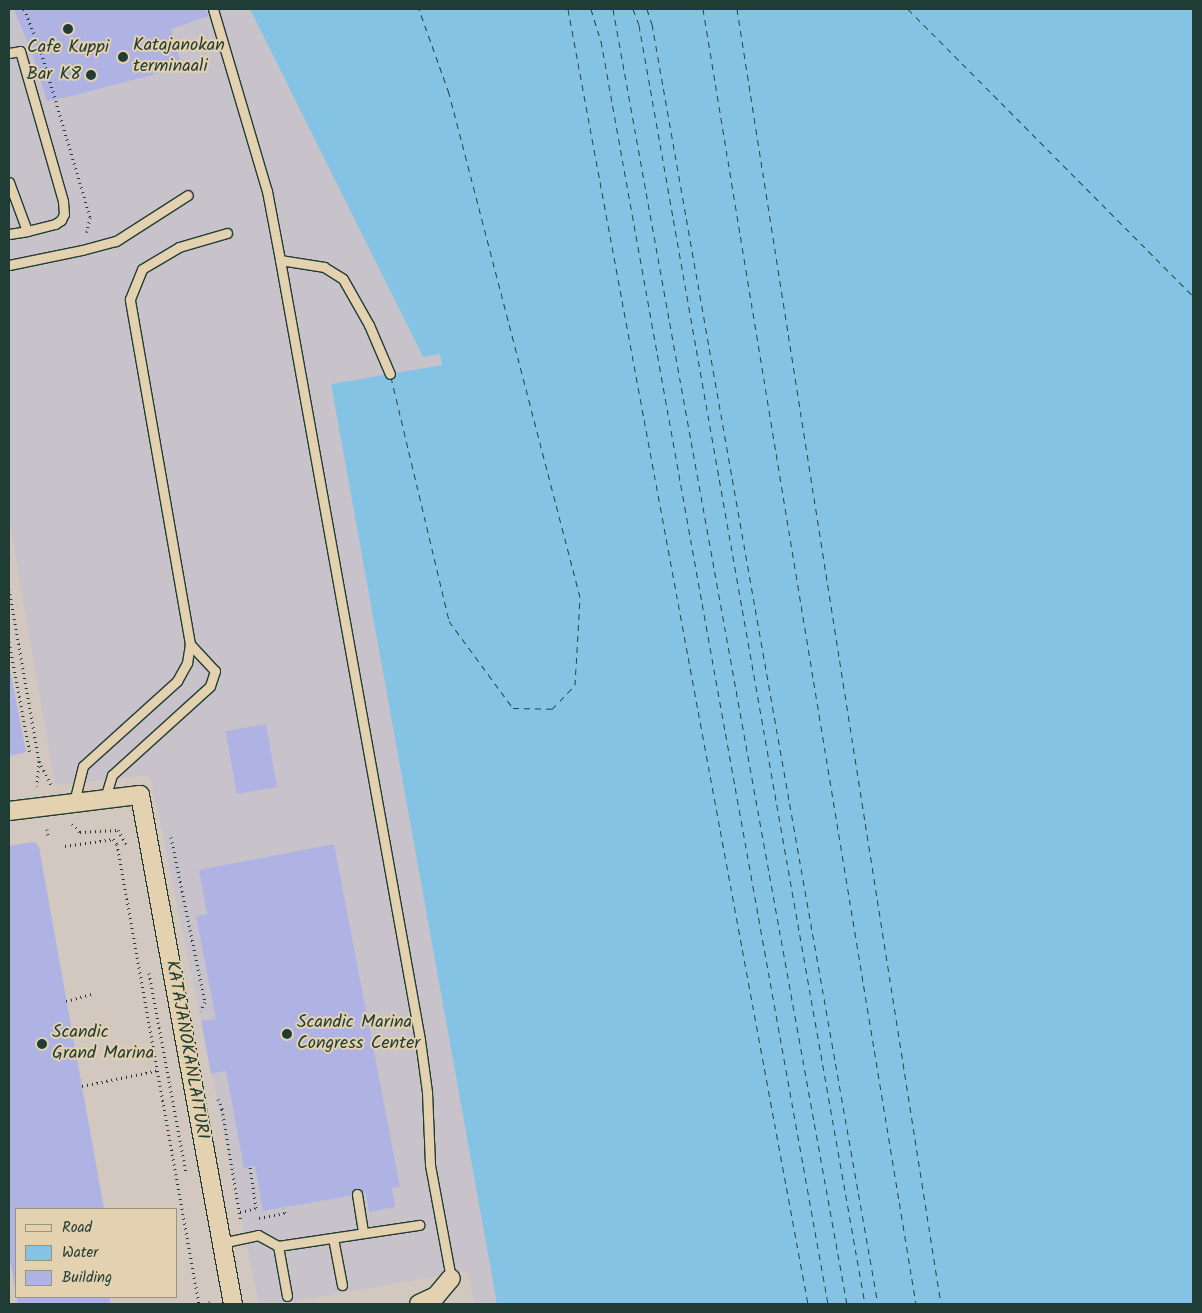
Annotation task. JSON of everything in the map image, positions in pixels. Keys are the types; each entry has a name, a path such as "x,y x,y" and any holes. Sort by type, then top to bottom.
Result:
{"street":[{"name":"KATAJANOKANLAITURI","path":"105,798 140,795 233,1304"},
{"path":"9,811 105,798"},
{"path":"420,1304 436,1296 450,1278"}],"lane":[{"path":"213,9 267,191 280,260 423,1062 427,1092 430,1165 450,1278"},
{"path":"9,53 20,51 63,201 64,214 61,220 55,224 9,234"},
{"path":"9,182 26,231"},
{"path":"9,265 116,241 188,195"},
{"path":"67,803 83,766 178,681 187,664 190,644 130,299 142,269 179,247 227,233"},
{"path":"280,260 324,267 343,280 369,325 390,374"},
{"path":"105,798 112,775 210,686 215,671 190,644"},
{"path":"357,1194 363,1233"},
{"path":"221,1243 258,1236 278,1246 419,1225"},
{"path":"333,1238 342,1286"},
{"path":"278,1246 288,1296"}],"path":[{"path":"9,589 39,761 38,786"},
{"path":"9,642 24,733 30,754"},
{"path":"39,761 67,803 74,828 80,832 118,830 127,846"},
{"path":"47,829 48,837"},
{"path":"65,846 113,839 117,844 159,1070 199,1304"},
{"path":"149,969 186,1176"},
{"path":"66,1001 92,994"},
{"path":"82,1086 159,1070"},
{"path":"240,1212 256,1208 250,1167"},
{"path":"241,1222 285,1213 283,1208"},
{"path":"208,1292 210,1304"}],"shaded area":[{"name":"Katajanokan terminaali","path":"9,9 250,9 423,357 440,354 442,365 331,385 497,1304 474,1304 468,1271 279,1304 259,1304 149,775 55,785 9,519"}],"water":[{"path":"250,9 1193,9 1193,1304 497,1304 331,384 442,365 440,354 423,357"}],"building":[{"name":"Katajanokan terminaali","path":"14,9 205,9 209,16 171,29 182,67 47,101 33,56"},
{"path":"9,664 26,752 9,756"},
{"path":"266,724 277,787 237,794 226,731"},
{"name":"Scandic Grand Marina","path":"33,842 39,847 104,1208 15,1208 15,1289 9,1252 9,846"},
{"name":"Scandic Marina Congress Center","path":"334,844 400,1187 392,1188 395,1207 369,1212 366,1193 263,1211 255,1166 244,1168 226,1071 211,1074 201,1021 216,1019 196,916 207,914 199,870"},
{"path":"17,1298 110,1298 110,1304 17,1304"}],"ferry route":[{"path":"391,377 449,621 513,708 552,709 575,685 580,597 449,93 419,9"},
{"path":"568,9 808,1304"},
{"path":"591,9 601,41 828,1304"},
{"path":"613,9 847,1304"},
{"path":"633,9 639,25 865,1304"},
{"path":"647,9 652,24 878,1304"},
{"path":"703,9 916,1304"},
{"path":"737,9 941,1304"},
{"path":"908,9 1193,296"}],"place":[{"name":"Cafe Kuppi","path":"68,29"},
{"name":"Katajanokan terminaali","path":"123,57"},
{"name":"Bar K8","path":"91,75"},
{"name":"Scandic Marina Congress Center","path":"287,1034"},
{"name":"Scandic Grand Marina","path":"42,1044"}]}
